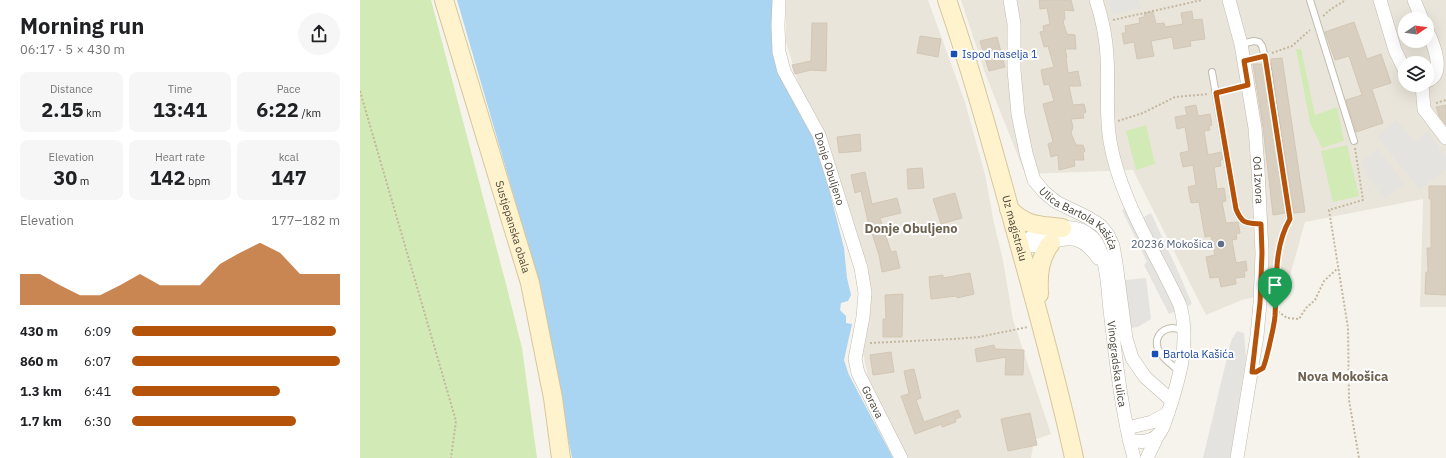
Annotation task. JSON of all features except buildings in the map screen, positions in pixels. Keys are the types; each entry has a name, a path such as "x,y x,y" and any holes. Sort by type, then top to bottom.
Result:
{"main road":[{"name":"Sustjepanska obala","path":"444,0 530,283 553,398 560,458"},
{"name":"Uz magistralu","path":"947,0 984,117 1010,209 1037,328 1058,386 1074,458"},
{"path":"1010,209 1016,216 1030,224 1062,228"},
{"path":"1037,328 1039,272 1041,260 1051,243"}],"street":[{"name":"Donje Obuljeno","path":"779,0 779,52 784,71 819,135 861,268 865,293 863,318 858,343"},
{"name":"Ulica Bartola Kašića","path":"1010,0 1014,24 1014,70 1018,114 1026,153 1034,180 1044,192 1056,202 1086,216 1101,226 1108,235 1113,246 1126,338 1132,358 1145,377 1170,407"},
{"path":"1096,0 1103,23 1107,56 1108,124 1116,171 1127,199 1180,305 1183,319 1185,344 1180,372 1164,424 1147,458"},
{"name":"Od Izvora","path":"1228,0 1241,44 1255,128 1262,253 1260,303 1252,372 1237,458"},
{"path":"1380,0 1398,56"},
{"path":"1414,0 1419,12"},
{"path":"1434,39 1442,49 1439,69 1434,78"},
{"path":"1423,92 1424,109 1446,138"},
{"name":"Vinogradska ulica","path":"1019,245 1032,236 1070,227 1082,230 1093,238 1099,248 1105,268 1121,393 1134,458"},
{"name":"Vinogradska ulica","path":"1019,245 1034,246 1069,238 1079,240 1093,251 1105,268"},
{"name":"Gorava","path":"858,343 855,359 858,373 901,458"},
{"path":"1128,434 1152,422 1170,407"},
{"path":"1128,434 1145,442 1158,435"}],"lane":[{"path":"1310,0 1354,141"},
{"path":"1241,44 1254,41 1259,42 1265,56 1290,219"},
{"path":"1212,72 1236,209 1240,218 1247,223 1261,224"},
{"path":"1180,372 1159,352 1156,339 1160,333 1169,328 1184,331"}],"path":[{"path":"1103,23 1202,0"},
{"path":"1265,56 1292,46 1331,9 1346,0"},
{"path":"1108,124 1144,113 1175,97 1216,93 1248,85"},
{"path":"360,91 456,421 451,458"},
{"path":"1354,141 1364,200 1329,210 1348,328 1349,400 1359,458"},
{"path":"1252,372 1260,371 1264,365 1272,334 1275,309 1277,259 1285,228 1290,219"},
{"path":"1275,309 1287,318 1299,320 1306,308 1315,300 1324,282 1338,268"},
{"path":"858,343 953,340 1037,328"}],"shaded area":[{"path":"786,0 928,0 965,102 986,178 993,219 1003,260 1013,320 1051,434 1034,440 1031,458 908,458 868,377 863,354 871,300 867,266 801,92 786,42"},
{"path":"961,0 1446,0 1446,307 1420,307 1423,199 1305,222 1286,290 1242,300 1206,315 1133,170 1025,174 985,73"},
{"path":"1108,0 1138,0 1141,8 1112,14"},
{"path":"1397,120 1414,142 1427,132 1446,156 1446,169 1420,190 1377,136"},
{"path":"1378,149 1405,184 1385,199 1365,173 1367,171 1361,162"},
{"path":"1126,207 1142,218 1151,213 1192,304 1169,314 1144,265 1147,262 1122,210"},
{"path":"1146,278 1151,319 1138,327 1130,328 1125,280"},
{"path":"1237,331 1244,333 1246,358 1230,458 1203,458 1231,341"}],"green space":[{"path":"360,0 431,0 522,348 537,458 360,458"},
{"path":"1296,49 1301,49 1315,115 1337,107 1344,141 1322,148 1310,123"},
{"path":"1146,125 1155,164 1136,170 1126,131"},
{"path":"1347,145 1359,196 1333,202 1321,151"}],"water":[{"path":"457,0 776,0 775,52 816,138 844,248 847,278 851,295 848,301 841,303 840,310 846,316 846,323 852,324 844,360 849,375 893,458 572,458 537,276"}],"place":[{"name":"Ispod naselja 1","path":"954,54"},
{"name":"20236 Mokošica","path":"1221,244"},
{"name":"Bartola Kašića","path":"1155,354"}],"district":[{"name":"Donje Obuljeno","path":"911,228"},
{"name":"Nova Mokošica","path":"1343,376"}],"route":[{"path":"1265,56 1290,219 1285,228 1277,259 1275,309 1272,334 1263,368 1260,371 1252,372 1260,303 1262,253 1261,224 1247,223 1240,218 1236,209 1216,93 1248,85 1244,61 1265,56"}]}
